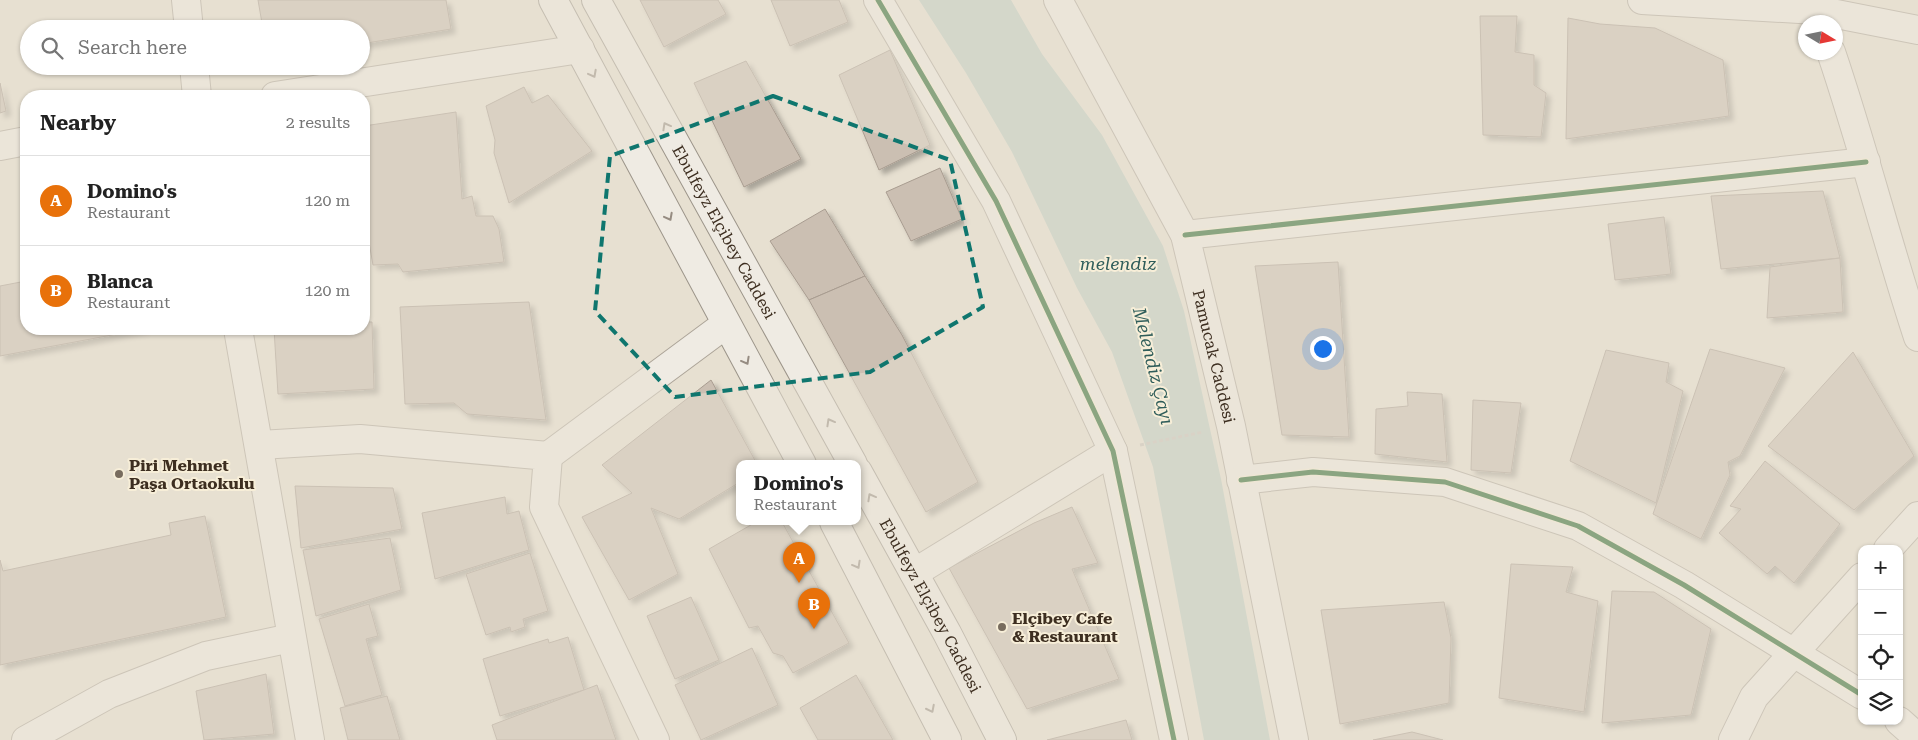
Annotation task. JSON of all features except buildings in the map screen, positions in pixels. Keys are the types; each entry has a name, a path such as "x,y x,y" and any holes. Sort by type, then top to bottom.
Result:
{"street":[{"path":"186,0 188,20"},
{"path":"553,0 800,460"},
{"name":"Ebulfeyz Elçibey Caddesi","path":"596,0 851,460"},
{"path":"878,0 996,201 1113,451 1174,740"},
{"name":"Pamucak Caddesi","path":"1058,0 1185,235 1231,426 1294,740"},
{"path":"1642,0 1817,11 1918,30"},
{"path":"314,90 580,49"},
{"path":"1834,60 1918,337"},
{"path":"195,75 196,90"},
{"path":"0,146 20,142"},
{"path":"1185,235 1866,162"},
{"path":"260,445 360,439 548,456 726,324"},
{"path":"239,335 260,445 291,638 310,740"},
{"path":"914,573 1113,451"},
{"path":"548,456 544,507 655,740"},
{"path":"1241,480 1313,472 1445,482 1578,526 1684,585 1794,651 1858,692"},
{"name":"Ebulfeyz Elçibey Caddesi","path":"861,477 1002,740"},
{"path":"1892,545 1918,516"},
{"path":"836,525 947,740"},
{"path":"1733,740 1754,697 1858,581"},
{"path":"26,740 109,694 206,656 291,638"},
{"path":"1903,725 1918,738"}],"path":[{"path":"1113,451 1231,426"}],"highlighted area":[{"path":"773,96 950,160 983,307 870,372 675,397 595,311 610,156"}],"water":[{"name":"melendiz","path":"919,0 1011,0 1042,54 1102,135 1163,246 1184,311 1221,479 1270,740 1204,740 1153,467 1112,352 1077,288 1012,152 966,73"}],"cycle path":[{"path":"878,0 996,201 1113,451 1174,740"},
{"path":"1185,235 1866,162"},
{"path":"1241,480 1313,472 1445,482 1578,526 1684,585 1858,693"}],"place":[{"name":"Piri Mehmet Paşa Ortaokulu","path":"119,474"},
{"name":"Domino's","path":"799,583"},
{"name":"Elçibey Cafe & Restaurant","path":"1002,627"},
{"name":"Blanca","path":"814,629"}],"water label":[{"name":"Melendiz Çayı","path":"1153,366"}]}
